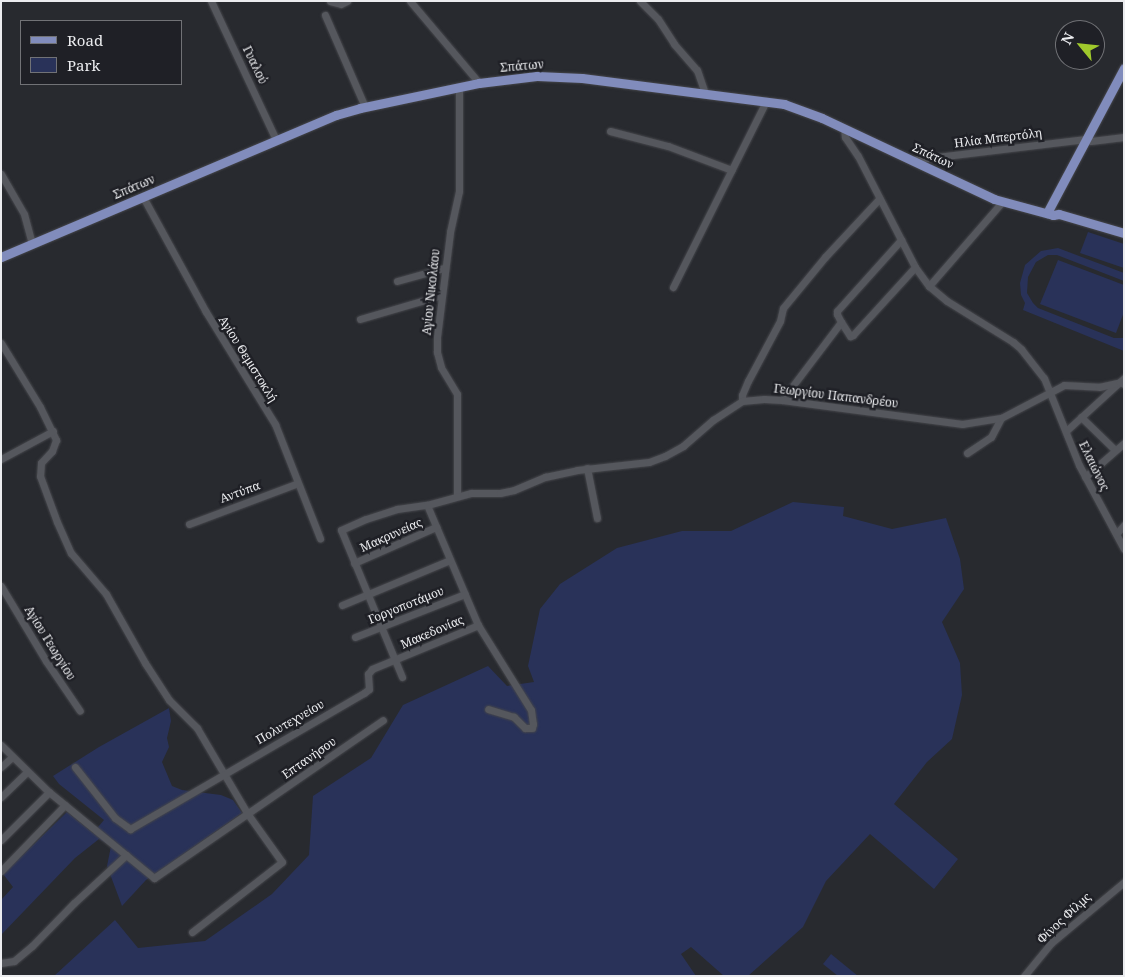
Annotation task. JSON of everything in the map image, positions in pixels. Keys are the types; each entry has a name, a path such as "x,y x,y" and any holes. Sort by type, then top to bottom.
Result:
{"main road":[{"path":"1089,140 1124,68"},
{"name":"Σπάτων","path":"1,257 336,115 479,83 557,76 705,93 792,106 844,128 1002,202 1050,214"},
{"path":"1050,214 1124,78"},
{"path":"1050,214 1060,214 1124,233"},
{"path":"1050,214 1057,219 1124,239"}],"street":[{"name":"Γυαλού","path":"211,1 276,140"},
{"path":"330,1 341,4 347,1"},
{"path":"410,1 479,83"},
{"path":"640,1 658,19 674,44 697,70 705,93"},
{"path":"325,15 365,107"},
{"name":"Αγίου Νικολάου","path":"457,496 457,394 441,367 437,352 444,268 459,191 459,87"},
{"path":"673,288 766,101"},
{"name":"Ελαιώνος","path":"844,128 845,137 915,267 929,286 947,301 1013,342 1044,378 1085,477 1124,549"},
{"path":"610,131 668,146 732,170"},
{"name":"Ηλία Μπερτόλη","path":"912,160 1089,140 1124,138"},
{"path":"1112,140 1124,144"},
{"path":"1,174 24,214 32,244"},
{"name":"Αγίου Θεμιστοκλή","path":"143,197 206,312 275,424 320,538"},
{"path":"742,402 742,395 780,321 781,312 825,257 880,199"},
{"path":"929,286 1002,202"},
{"path":"901,240 837,312 850,336 915,267"},
{"path":"397,281 444,268"},
{"path":"360,319 442,295"},
{"path":"782,400 842,322"},
{"path":"1,343 53,431 55,446 41,464 40,476 71,553 106,594 144,662 170,700 197,728 247,813 282,862 192,932"},
{"path":"1066,431 1122,381"},
{"name":"Γεωργίου Παπανδρέου","path":"354,563 341,530 380,513 427,505 471,493 500,493 514,490 545,477 587,468 649,462 683,446 732,406 742,402 764,399 782,400 962,424 1001,418 1064,385 1099,386 1122,381"},
{"path":"1081,417 1120,448 1085,477"},
{"path":"967,453 990,436 1001,418"},
{"path":"1,460 53,431"},
{"path":"587,468 597,518"},
{"name":"Αντύπα","path":"189,524 298,483"},
{"path":"427,505 478,624 531,710 534,720 532,728 525,728 514,716 488,708"},
{"path":"1116,532 1124,526"},
{"name":"Μακρυνείας","path":"354,563 436,527"},
{"path":"342,605 368,596 450,560"},
{"path":"354,563 402,677"},
{"name":"Αγίου Γεωργίου","path":"1,586 46,661 80,711"},
{"name":"Γοργοποτάμου","path":"355,637 465,594"},
{"name":"Μακεδονίας","path":"369,689 368,674 372,670 478,624"},
{"name":"Πολυτεχνείου","path":"76,767 116,818 130,828 369,689"},
{"name":"Επτανήσου","path":"126,855 154,878 384,720"},
{"path":"1,745 49,792 114,843 126,855 74,903 32,946 14,961 1,963"},
{"path":"1,767 12,756"},
{"path":"1,797 27,772"},
{"path":"1,840 49,792"},
{"path":"1,871 65,805"},
{"name":"Φίνος Φίλμς","path":"1024,976 1051,943 1124,882"}],"green space":[{"path":"1088,232 1124,244 1124,268 1080,253"},
{"path":"1058,248 1124,273 1124,281 1057,255 1048,255 1036,262 1028,277 1027,293 1033,303 1038,308 1114,338 1124,338 1124,351 1023,310 1025,303 1021,295 1020,283 1025,265 1041,251"},
{"path":"1058,260 1124,285 1124,312 1116,333 1040,304"},
{"path":"793,502 844,507 843,516 892,529 946,518 960,559 964,589 942,622 960,663 962,695 952,739 927,762 894,804 958,859 934,889 870,834 826,881 803,927 748,976 724,976 691,947 681,954 696,976 54,976 115,920 138,948 205,941 272,894 309,855 313,796 371,758 403,705 488,666 507,686 534,682 528,666 540,609 560,584 617,548 682,531 731,531"},
{"path":"169,708 171,721 167,738 169,747 162,762 172,786 182,790 221,795 233,800 242,813 146,880 122,906 107,866 111,846 99,839 75,858 1,935 1,900 13,887 3,874 67,812 93,833 104,820 59,784 53,776 99,747"},
{"path":"831,954 858,976 838,976 823,964"}]}
